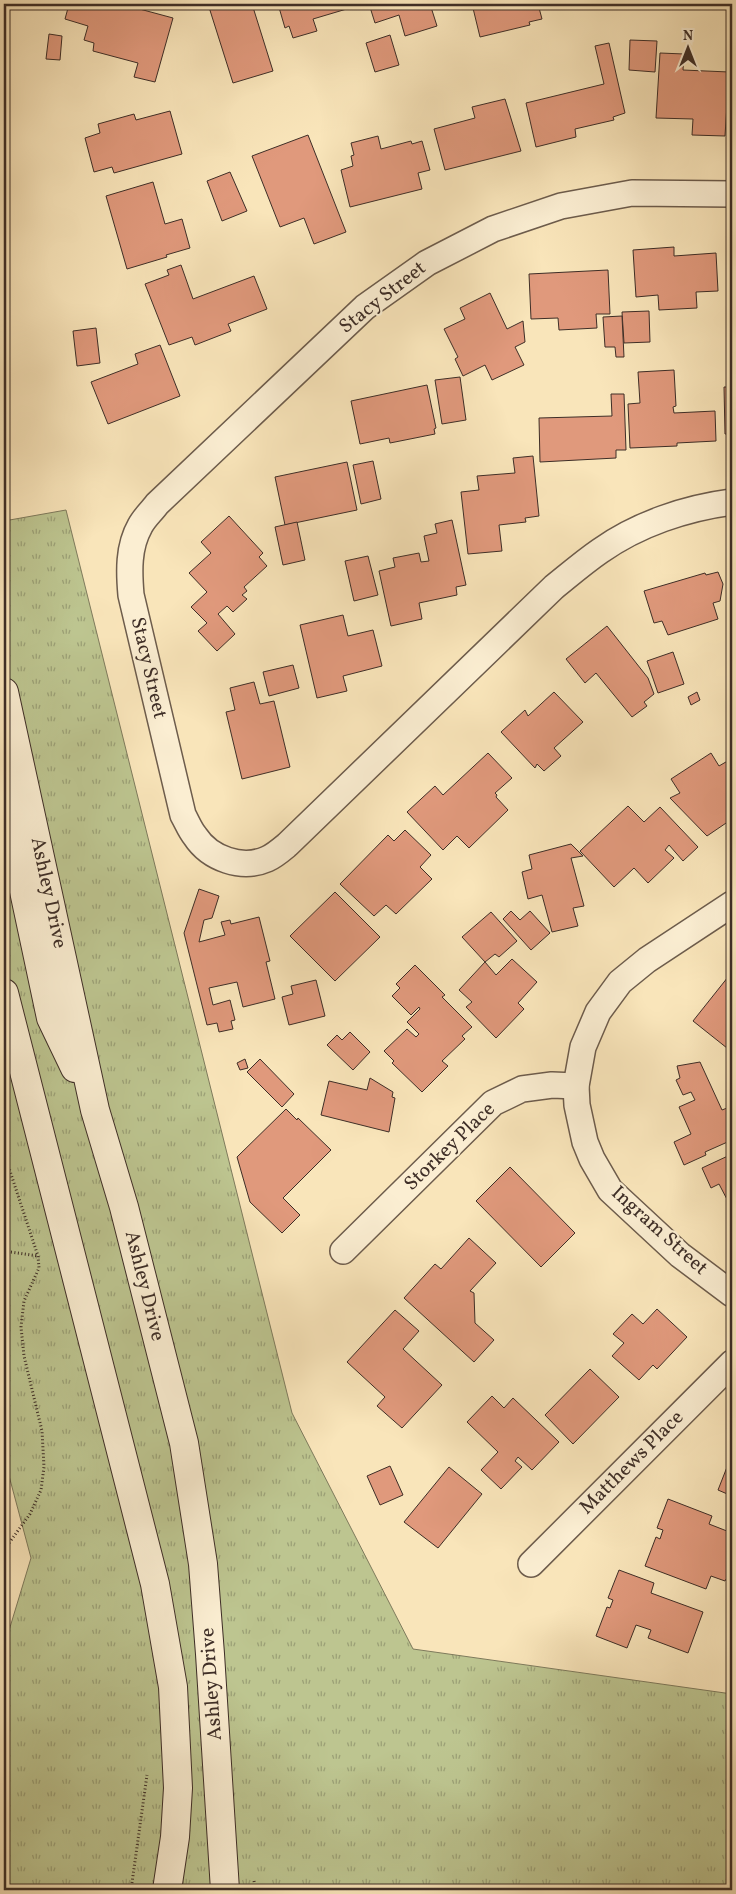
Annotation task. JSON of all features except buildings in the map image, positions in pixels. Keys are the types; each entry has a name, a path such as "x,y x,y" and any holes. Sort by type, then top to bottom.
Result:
{"main road":[{"name":"Ashley Drive","path":"4,692 95,1110 124,1208 184,1443 203,1564 224,1890"},
{"path":"4,797 52,1018 95,1110"},
{"name":"Ashley Drive","path":"4,994 155,1584 173,1687 178,1788 175,1837 167,1890"}],"street":[{"name":"Stacy Street","path":"732,194 632,194 561,206 492,229 427,263 365,307 157,504 140,525 135,538 129,566 130,595 183,816 195,838 213,854 234,863 245,864 268,859 287,845 554,587 593,556 651,523 704,505 732,502"},
{"name":"Ingram Street","path":"732,904 647,960 620,982 598,1012 583,1047 576,1086 577,1105 585,1142 592,1159 610,1190 680,1255 732,1294"},
{"name":"Storkey Place","path":"343,1251 493,1103 522,1089 552,1085 576,1086"},
{"name":"Matthews Place","path":"531,1564 732,1363"}],"path":[{"path":"4,1153 38,1256 39,1268 24,1301 21,1327 24,1356 42,1431 44,1467 40,1490 30,1514 4,1550"},
{"path":"4,1251 38,1256"},
{"path":"131,1890 148,1773"}],"green space":[{"path":"66,510 292,1413 413,1649 732,1694 732,1890 4,1890 4,1647 31,1558 4,1457 4,521"}]}
